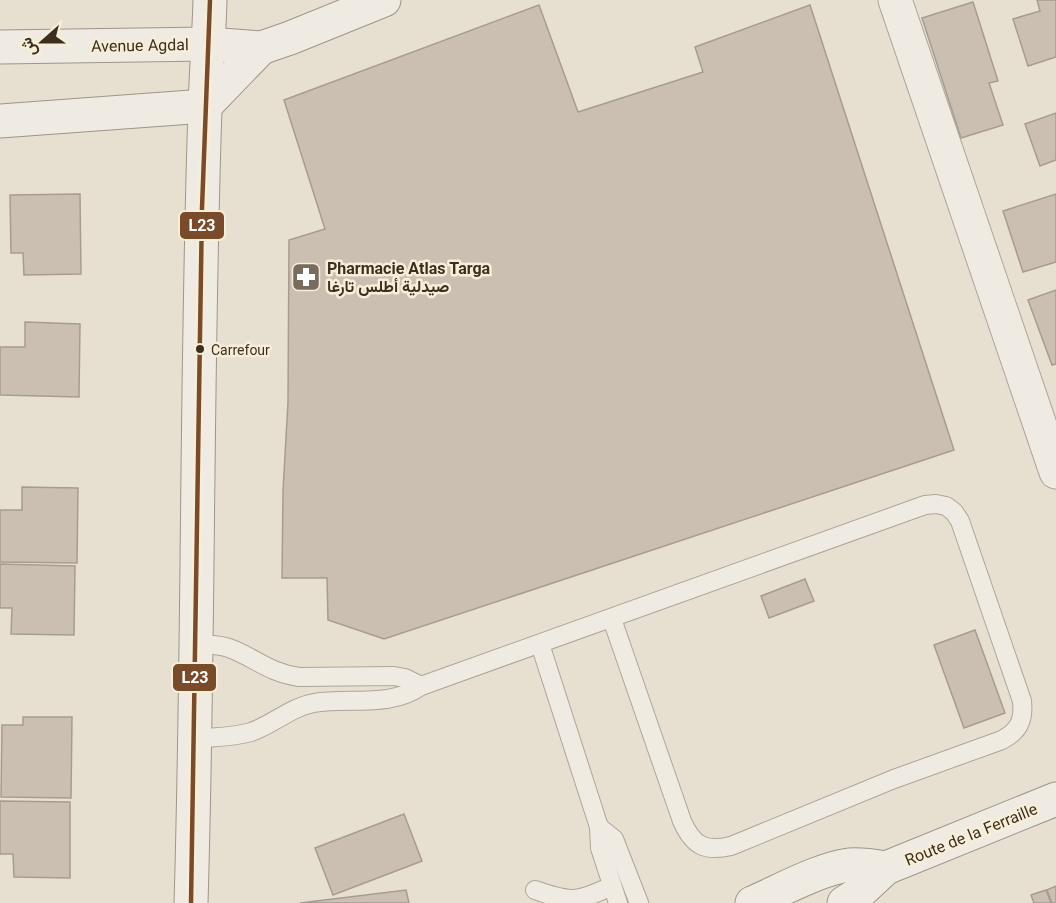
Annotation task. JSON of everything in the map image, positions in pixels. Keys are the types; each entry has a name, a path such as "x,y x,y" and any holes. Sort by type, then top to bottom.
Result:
{"street":[{"path":"191,903 196,739 205,106 210,0"},
{"path":"0,121 205,106 261,48 384,0"},
{"path":"895,0 1056,472"},
{"name":"Avenue Agdal","path":"0,47 208,44 261,48"},
{"name":"Route de la Ferraille","path":"844,903 858,894 886,868 1056,799"},
{"name":"Route de la Ferraille","path":"752,903 829,870 867,865 886,868"}],"lane":[{"path":"196,739 252,732 314,703 403,696 421,686 612,619 878,521 925,505 936,504 946,506 960,521 1022,701 1024,713 1013,734 1002,740 865,791 731,846 716,849 700,846 689,836 612,619"},
{"path":"196,644 230,648 277,673 299,676 405,678 421,686"},
{"path":"535,890 556,898 574,901 615,895 600,848 599,826 540,644"},
{"path":"313,676 314,703"},
{"path":"369,676 371,699"},
{"path":"599,826 615,839 639,903"}],"building":[{"path":"1037,0 1056,0 1056,57 1028,66 1013,19 1040,11"},
{"path":"973,2 998,81 989,83 1003,125 961,138 922,18"},
{"path":"539,5 578,112 703,72 695,47 810,5 954,450 384,639 328,620 327,578 282,578 283,491 288,402 289,240 325,229 284,100"},
{"path":"1056,113 1056,160 1040,166 1025,124"},
{"path":"80,194 81,274 24,275 23,253 11,253 10,195"},
{"path":"1056,194 1056,262 1023,272 1003,211"},
{"path":"1056,290 1056,364 1052,365 1028,300"},
{"path":"25,322 80,324 79,397 0,395 0,347 25,347"},
{"path":"22,487 78,488 77,563 0,562 0,510 22,510"},
{"path":"0,564 75,566 74,635 11,634 12,608 0,608"},
{"path":"805,579 814,601 769,618 761,596"},
{"path":"975,630 1005,713 964,728 934,645"},
{"path":"23,717 72,717 71,798 1,797 2,725 23,725"},
{"path":"0,801 70,802 70,878 14,877 13,854 0,854"},
{"path":"404,814 422,861 333,895 315,848"},
{"path":"1056,886 1056,903 1052,903 1047,890"},
{"path":"406,890 409,903 300,903"},
{"path":"1046,890 1051,903 1034,903 1031,895"}],"transit line":[{"name":"L23","path":"191,903 202,208 210,0"}],"place":[{"name":"Pharmacie Atlas Targa صيدلية أطلس تارغا","path":"306,277"},
{"name":"Carrefour","path":"200,349"}]}
